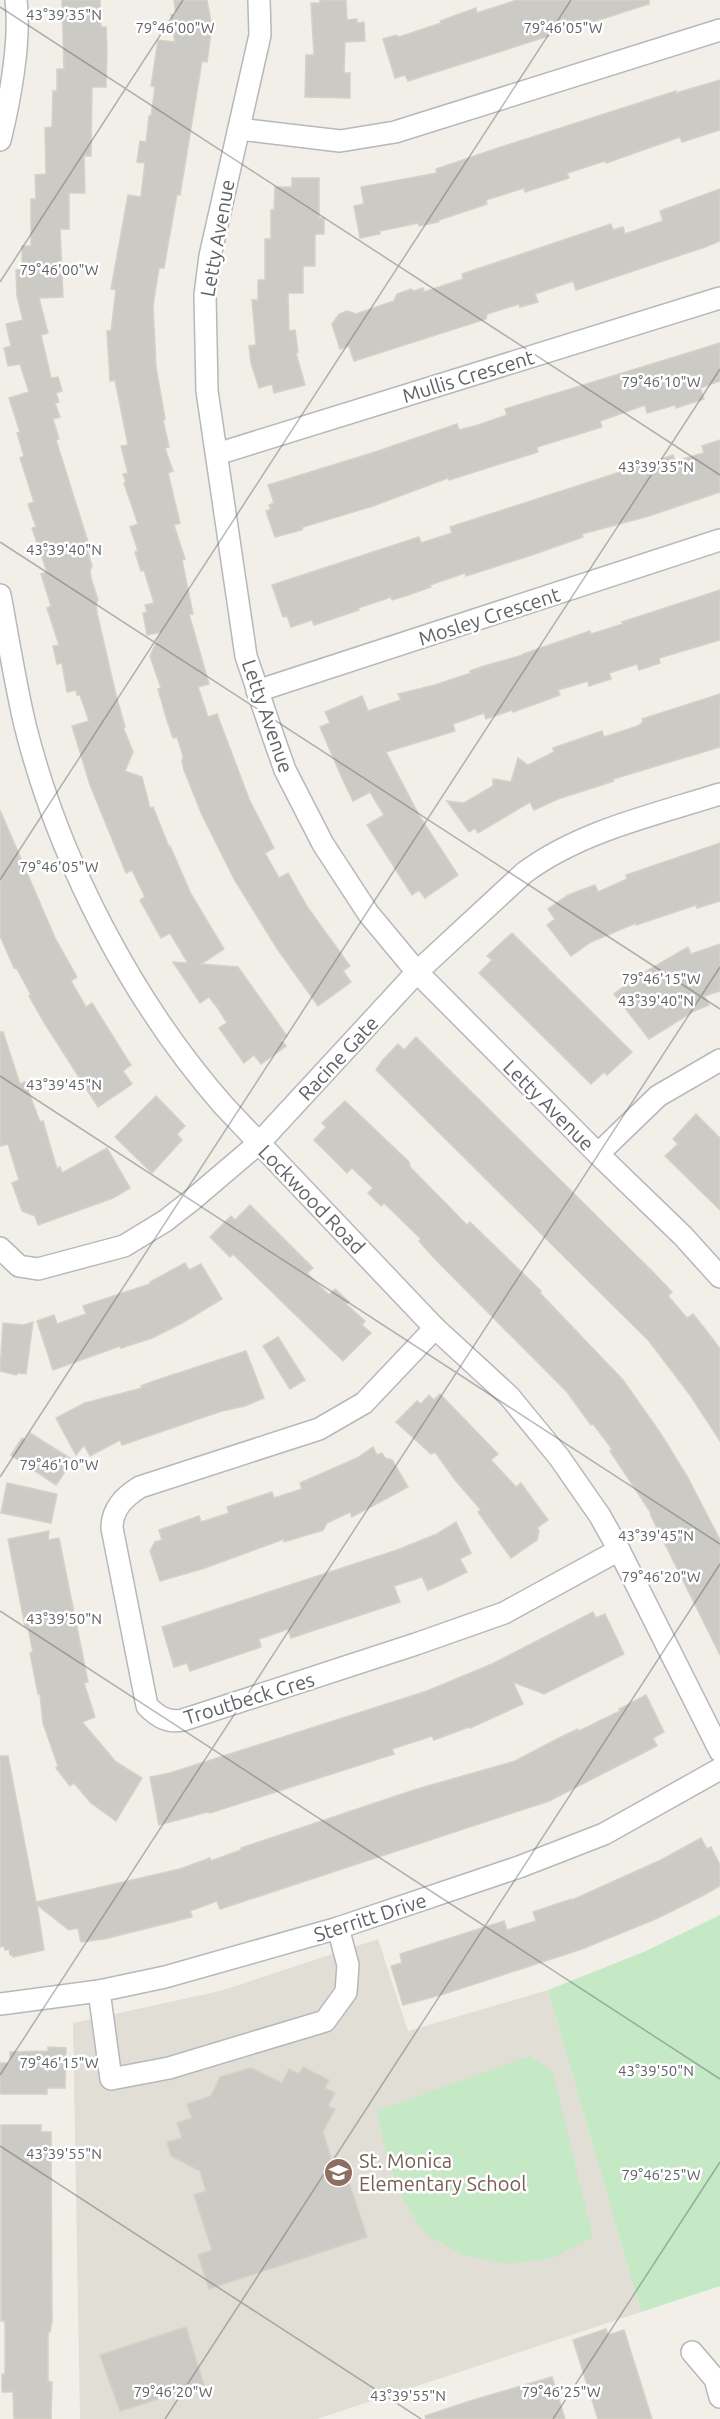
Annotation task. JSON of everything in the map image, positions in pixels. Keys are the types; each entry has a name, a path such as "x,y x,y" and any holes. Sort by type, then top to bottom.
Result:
{"street":[{"path":"0,140 6,117 18,20 16,0"},
{"name":"Letty Avenue","path":"259,0 260,35 210,256 204,295 207,391 246,656 285,770 323,844 368,913 417,972 683,1236 720,1277"},
{"path":"239,129 340,141 394,132 720,30"},
{"name":"Mullis Crescent","path":"217,454 720,298"},
{"name":"Mosley Crescent","path":"257,692 720,540"},
{"name":"Lockwood Road","path":"0,595 25,725 44,790 96,912 128,972 202,1081 435,1328 509,1396 559,1457 600,1516 620,1550 720,1751"},
{"path":"417,972 509,885 538,862 596,834 720,794"},
{"name":"Racine Gate","path":"0,1248 19,1266 38,1269 124,1246 156,1227 192,1200 259,1143 417,972"},
{"path":"598,1154 658,1096 720,1060"},
{"name":"Troutbeck Cres","path":"435,1328 364,1403 319,1429 140,1487 120,1502 112,1518 112,1528 147,1706 158,1717 176,1721 183,1720 416,1644 504,1613 620,1550"},
{"name":"Sterritt Drive","path":"0,2004 99,1991 211,1966 338,1928 519,1867 604,1834 720,1770"},
{"path":"99,1991 111,2079 169,2068 325,2021 346,1992 348,1965 338,1928"},
{"path":"692,2352 715,2379 720,2397"}],"shaded area":[{"name":"St. Monica Elementary School","path":"378,1939 408,2031 548,1990 641,2312 317,2419 80,2419 73,2023 220,1991"}],"green space":[{"path":"720,1915 720,2286 641,2312 548,1990 646,1951"},
{"path":"529,2056 552,2070 593,2237 552,2258 508,2264 463,2255 424,2233 404,2201 386,2154 377,2111"}],"building":[{"path":"62,0 100,0 101,27 106,27 107,50 106,87 92,87 91,156 84,156 85,193 69,193 69,229 60,229 63,297 39,298 48,333 41,335 51,378 58,377 62,391 56,393 59,402 55,403 60,417 53,419 59,439 56,440 88,542 85,543 92,566 91,578 98,600 97,613 125,727 123,727 133,752 125,771 142,777 150,808 153,807 191,894 224,949 201,964 238,967 287,1036 281,1040 286,1046 261,1064 254,1055 244,1063 219,1028 227,1023 219,1010 209,997 200,1003 173,962 188,963 170,933 161,938 140,900 145,897 132,870 126,873 90,785 72,726 89,721 80,695 77,695 76,690 67,692 62,663 57,664 53,646 59,645 47,608 51,606 41,574 47,572 32,528 36,527 28,504 34,502 20,458 24,456 17,433 20,432 9,398 29,392 20,364 8,366 4,348 11,346 6,324 23,320 17,296 16,270 22,270 22,246 31,246 31,199 36,199 35,175 46,174 45,128 52,127 53,91 57,91 57,69 64,69"},
{"path":"174,0 207,0 213,33 211,33 207,62 202,61 180,195 177,194 164,268 159,268 153,306 156,367 169,447 165,448 173,471 168,473 180,523 174,525 185,559 182,560 193,614 189,614 209,684 198,687 208,717 217,714 249,799 274,848 265,853 279,878 288,873 308,908 350,966 343,971 351,982 318,1006 278,950 234,879 202,815 184,770 183,756 177,737 173,738 166,717 158,689 161,688 150,656 161,632 147,635 143,613 147,612 145,605 154,603 144,570 141,571 135,552 138,551 130,527 138,524 124,483 126,482 123,474 128,473 121,446 128,445 115,380 110,381 107,331 111,331 116,290 111,289 128,195 141,197 145,163 137,162 140,141 146,142 149,116 151,116 155,87 151,86 158,40 175,42 171,15 176,14"},
{"path":"320,0 346,0 347,20 357,19 357,23 364,22 365,41 345,42 344,73 350,73 350,98 305,97 306,55 314,55 311,3 320,3"},
{"path":"517,0 649,0 649,4 408,81 405,75 395,78 383,39 396,35 399,37 441,23 440,21 476,8 477,13"},
{"path":"720,80 720,130 682,142 680,137 606,163 605,161 567,173 569,178 525,192 524,188 486,200 487,204 439,220 439,222 419,226 418,223 360,238 354,206 364,204 361,187 437,173 436,169 498,148 676,91 676,93"},
{"path":"292,178 319,178 319,218 324,218 324,234 315,234 315,266 303,266 303,293 288,293 289,331 295,330 298,352 296,353 305,385 274,393 272,384 259,388 251,363 249,346 256,345 252,300 258,300 258,280 265,280 265,239 271,239 271,210 274,210 275,187 292,187"},
{"path":"720,189 720,241 576,290 573,281 535,294 538,302 520,307 519,304 487,314 486,319 354,361 349,346 340,349 332,324 339,314 347,311 356,314 394,301 397,294 411,289 414,291 423,288 424,292 463,279 462,274 611,224 613,230 623,227 625,234 663,221 660,211"},
{"path":"720,343 720,381 700,388 704,399 676,408 675,405 647,413 645,405 600,421 602,427 537,447 538,452 449,480 448,478 373,506 275,537 266,511 271,509 269,505 274,503 268,485 457,424 459,430 478,425 507,415 505,409"},
{"path":"720,440 720,492 649,516 582,534 583,537 532,555 466,576 465,573 408,595 392,600 391,597 314,625 312,620 291,627 287,616 283,617 272,585 419,537 421,543 452,533 450,527 673,455 675,461 704,453 702,446"},
{"path":"720,590 720,640 659,658 660,663 639,670 637,664 609,673 611,679 589,686 588,681 558,690 560,695 513,712 512,710 486,719 484,713 453,724 455,731 386,752 420,817 458,875 425,898 419,890 412,895 367,825 384,815 370,792 353,801 342,778 320,727 330,723 325,712 362,696 368,711 401,700 398,694 435,685 471,673 470,671 484,666 590,631 591,634 623,624 622,622"},
{"path":"720,694 720,747 613,779 614,781 558,799 534,810 530,802 478,833 475,828 469,832 447,801 464,803 493,786 493,779 511,782 518,758 528,765 554,752 553,748 602,731 604,737 638,726 643,722 642,719"},
{"path":"0,810 55,938 77,977 71,981 86,1007 92,1003 131,1065 123,1071 132,1084 98,1107 45,1024 17,969 14,968 0,936"},
{"path":"720,843 720,901 697,908 696,905 636,925 636,923 591,942 571,956 547,925 555,919 548,909 568,895 595,885 598,892 627,879 626,875"},
{"path":"512,933 632,1052 607,1075 604,1072 591,1084 479,973 492,960 487,956"},
{"path":"720,944 720,991 704,996 709,1005 694,1011 649,1039 614,994 636,977 688,947 691,954"},
{"path":"0,1032 3,1032 20,1084 25,1082 40,1122 43,1121 57,1169 60,1167 62,1173 107,1148 130,1188 113,1198 38,1225 35,1216 22,1211 12,1183 19,1180 8,1144 0,1146"},
{"path":"416,1037 655,1274 672,1292 668,1296 687,1318 693,1314 709,1334 720,1349 720,1441 690,1395 649,1341 376,1070 398,1044 404,1050"},
{"path":"156,1096 185,1126 177,1134 182,1140 152,1173 115,1137"},
{"path":"345,1101 409,1162 410,1167 467,1225 470,1222 541,1291 540,1293 623,1380 661,1434 687,1476 720,1540 720,1655 651,1513 610,1451 612,1449 593,1424 591,1425 567,1392 433,1257 419,1241 421,1239 384,1203 381,1206 368,1193 373,1188 352,1168 347,1173 314,1140 326,1127 322,1123"},
{"path":"696,1114 720,1138 720,1210 665,1156 678,1144 673,1139"},
{"path":"250,1205 313,1268 307,1273 329,1295 335,1289 349,1302 346,1304 365,1321 362,1325 371,1333 343,1361 233,1254 230,1257 210,1237 231,1216 235,1220"},
{"path":"185,1263 189,1270 201,1264 222,1299 152,1338 121,1348 120,1346 53,1370 37,1321 54,1315 57,1324 86,1314 83,1306 150,1284"},
{"path":"33,1322 26,1374 16,1375 0,1371 3,1323 23,1325"},
{"path":"278,1337 305,1380 290,1389 263,1346"},
{"path":"246,1351 264,1398 245,1406 222,1411 122,1445 120,1440 90,1456 84,1445 76,1455 56,1418 85,1403 142,1388 141,1386 157,1380"},
{"path":"440,1394 498,1454 491,1460 516,1487 521,1483 548,1520 537,1528 539,1531 537,1540 511,1558 478,1512 481,1510 435,1452 431,1454 396,1422 417,1401 421,1404 429,1395 434,1400"},
{"path":"30,1433 73,1460 56,1485 11,1455 22,1438 26,1440"},
{"path":"373,1447 377,1455 382,1453 385,1458 392,1460 408,1487 352,1517 350,1512 327,1523 323,1530 284,1542 284,1539 205,1568 160,1581 150,1551 155,1542 162,1540 159,1530 199,1516 201,1522 229,1513 227,1507 272,1492 274,1498 302,1489 300,1483 357,1458"},
{"path":"7,1483 57,1494 51,1523 1,1513"},
{"path":"456,1522 471,1553 460,1559 467,1572 428,1590 422,1577 394,1586 400,1602 291,1638 288,1629 259,1639 261,1647 190,1671 187,1663 174,1667 162,1627 397,1550 437,1534"},
{"path":"49,1531 48,1540 59,1538 88,1682 84,1683 95,1717 82,1722 116,1762 142,1778 116,1821 91,1803 74,1783 70,1786 56,1768 58,1766 43,1723 40,1694 38,1694 30,1653 33,1652 28,1628 25,1626 8,1539"},
{"path":"593,1612 596,1618 605,1614 624,1654 544,1694 513,1682 523,1704 470,1728 434,1740 432,1736 392,1749 394,1754 210,1813 159,1825 150,1777 170,1773 427,1691 492,1664"},
{"path":"646,1695 664,1732 653,1738 657,1746 549,1801 220,1909 217,1901 190,1911 192,1917 104,1939 81,1942 78,1928 69,1930 37,1905 44,1950 13,1957 9,1949 5,1950 4,1946 0,1947 0,1756 8,1756 36,1902 180,1869 210,1858 211,1861 241,1850 241,1848 417,1789 515,1761 559,1738 620,1711 619,1709"},
{"path":"701,1838 707,1849 711,1847 720,1865 720,1886 658,1918 582,1949 403,2005 391,1966 402,1963 400,1954 504,1921 507,1930 536,1921 533,1912 572,1900 661,1860"},
{"path":"48,2047 66,2048 65,2088 47,2088 47,2094 0,2094 0,2063 10,2063 10,2052 48,2051"},
{"path":"303,2067 329,2080 325,2088 335,2093 328,2106 335,2109 323,2132 335,2170 344,2167 367,2237 209,2289 198,2255 212,2250 194,2195 206,2191 200,2171 171,2156 167,2142 182,2138 177,2123 192,2118 187,2104 211,2096 220,2077 251,2068 282,2083 289,2069 299,2074"},
{"path":"1,2125 41,2125 41,2132 51,2132 52,2321 50,2332 48,2332 48,2381 52,2382 51,2419 14,2419 13,2392 2,2392 2,2374 5,2374 5,2321 1,2321"},
{"path":"186,2327 204,2385 120,2411 100,2355"},
{"path":"606,2329 608,2335 624,2330 652,2419 598,2419 573,2340"},
{"path":"552,2377 565,2419 426,2419 425,2416 473,2400"}],"place":[{"name":"St. Monica Elementary School","path":"338,2172"}]}
